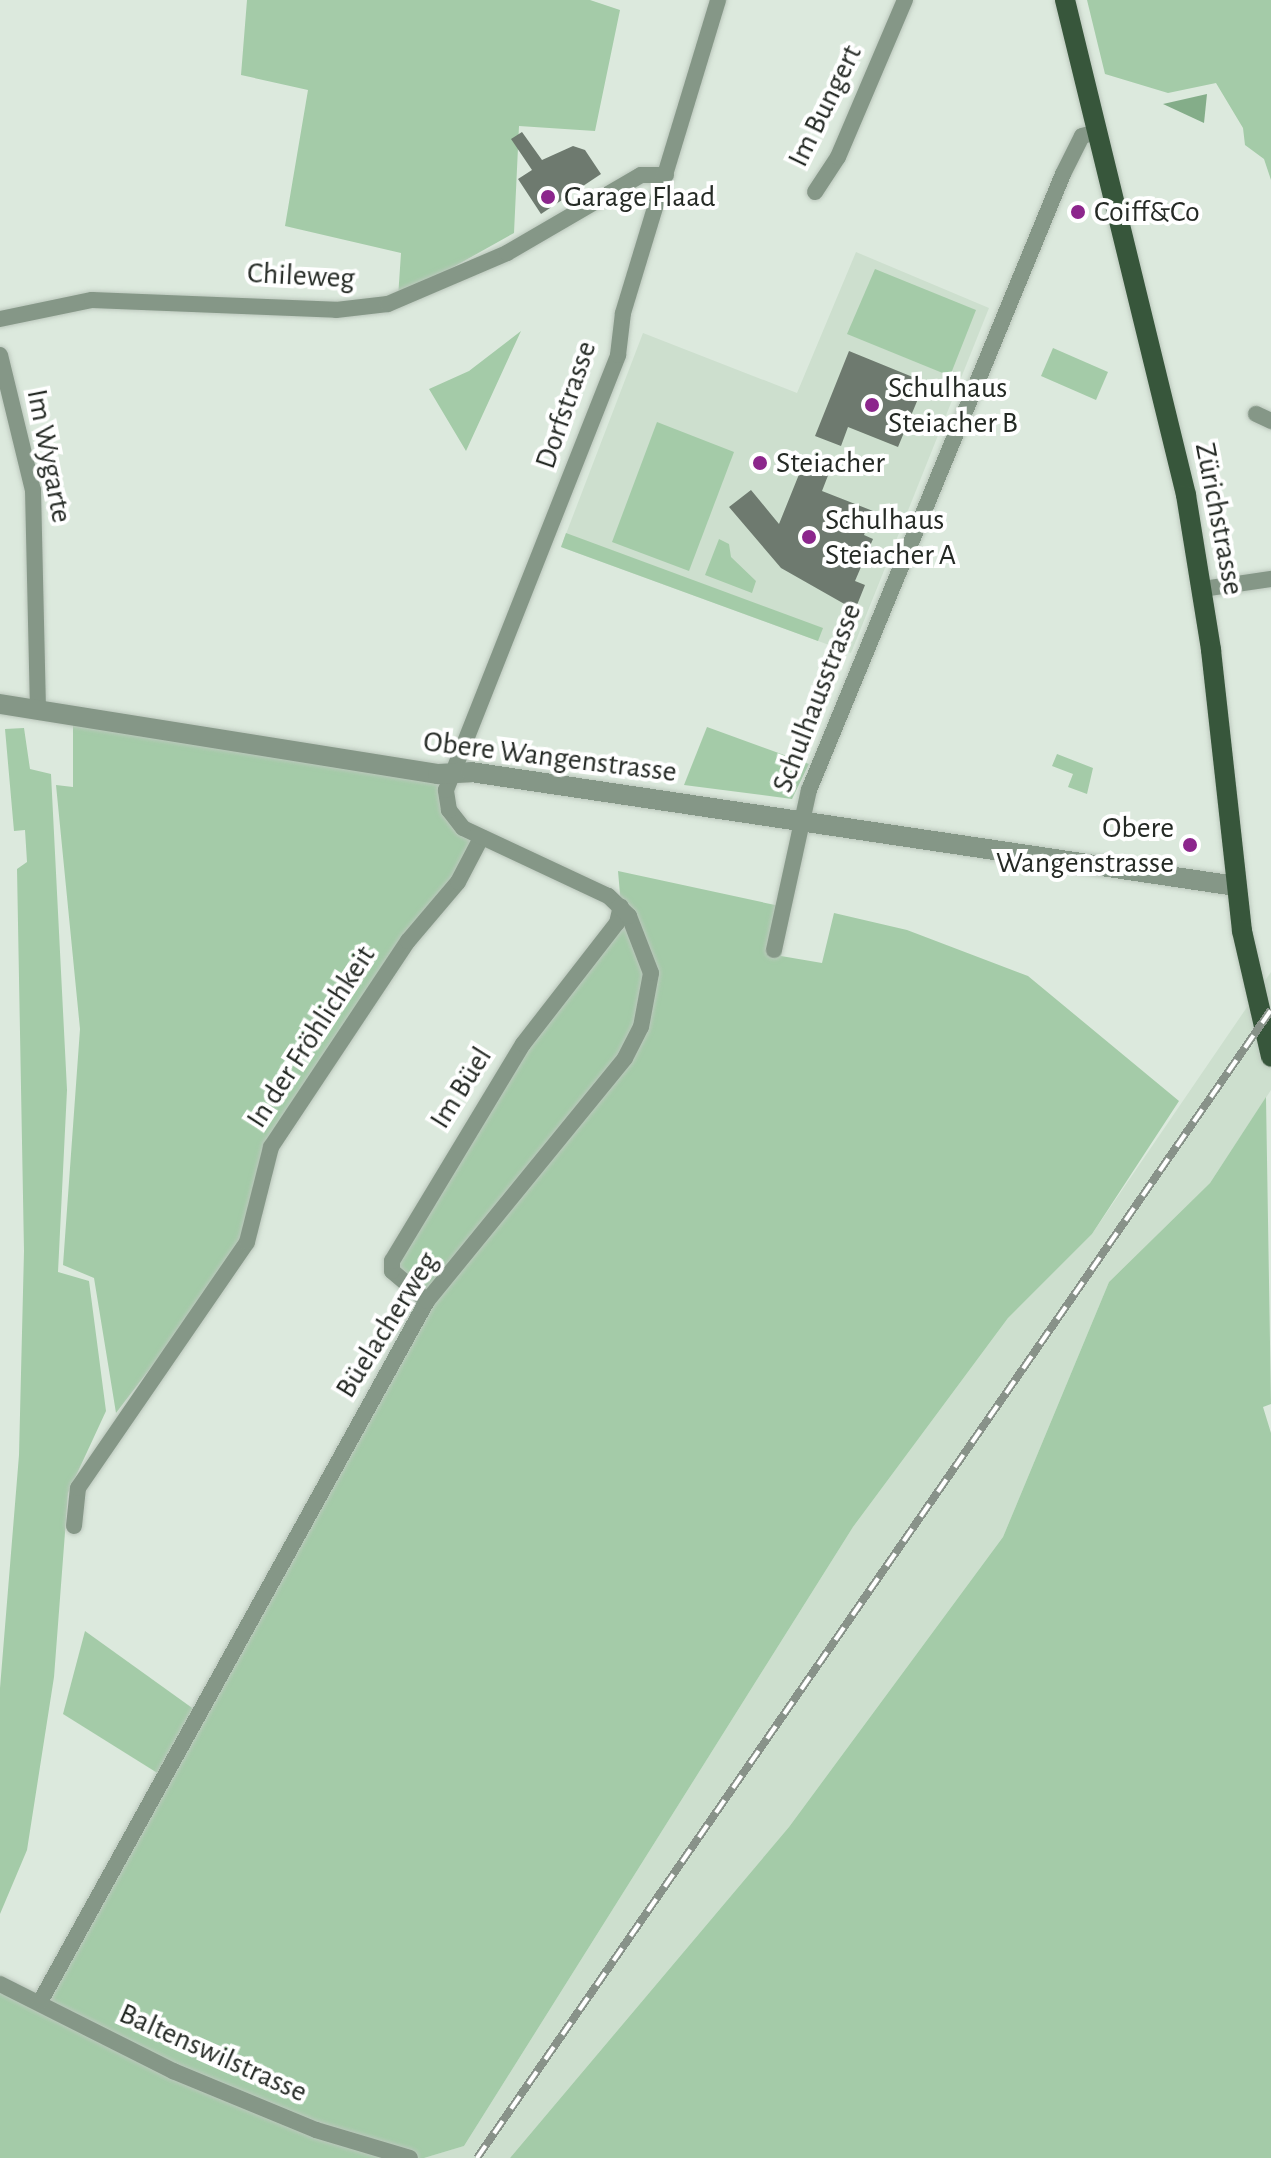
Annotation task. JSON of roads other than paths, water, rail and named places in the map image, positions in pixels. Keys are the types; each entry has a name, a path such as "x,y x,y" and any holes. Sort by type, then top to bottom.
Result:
{"main road":[{"name":"Zürichstrasse","path":"1065,0 1134,267 1203,589 1236,886 1271,1057"}],"street":[{"name":"Dorfstrasse","path":"452,772 618,355 623,313 718,0"},
{"name":"Im Bungert","path":"815,192 838,157 905,0"},
{"name":"Schulhausstrasse","path":"774,950 799,822 1063,174 1082,136 1097,132"},
{"name":"Chileweg","path":"0,319 92,300 336,310 388,304 507,253 641,175 666,175"},
{"name":"Im Wygarte","path":"0,355 33,490 38,711"},
{"path":"1203,589 1271,579"},
{"name":"Obere Wangenstrasse","path":"5,704 1236,886"},
{"path":"452,772 449,810 481,838 621,906"},
{"name":"In der Fröhlichkeit","path":"74,1526 78,1488 247,1242 271,1147 408,941 458,882 481,838"},
{"name":"Im Büel","path":"427,1301 392,1271 392,1261 516,1054 617,923 621,906"},
{"name":"Büelacherweg","path":"40,2002 427,1301 625,1058 641,1027 651,973 646,949 621,906"},
{"name":"Baltenswilstrasse","path":"0,1984 187,2077 316,2130 410,2158"}],"railway":[{"path":"477,2158 1271,1010"}],"place":[{"name":"Garage Flaad","path":"548,197"},
{"name":"Coiff&Co","path":"1078,212"},
{"name":"Schulhaus Steiacher B","path":"872,405"},
{"name":"Steiacher","path":"760,463"},
{"name":"Schulhaus Steiacher A","path":"809,537"},
{"name":"Obere Wangenstrasse","path":"1190,845"}]}
